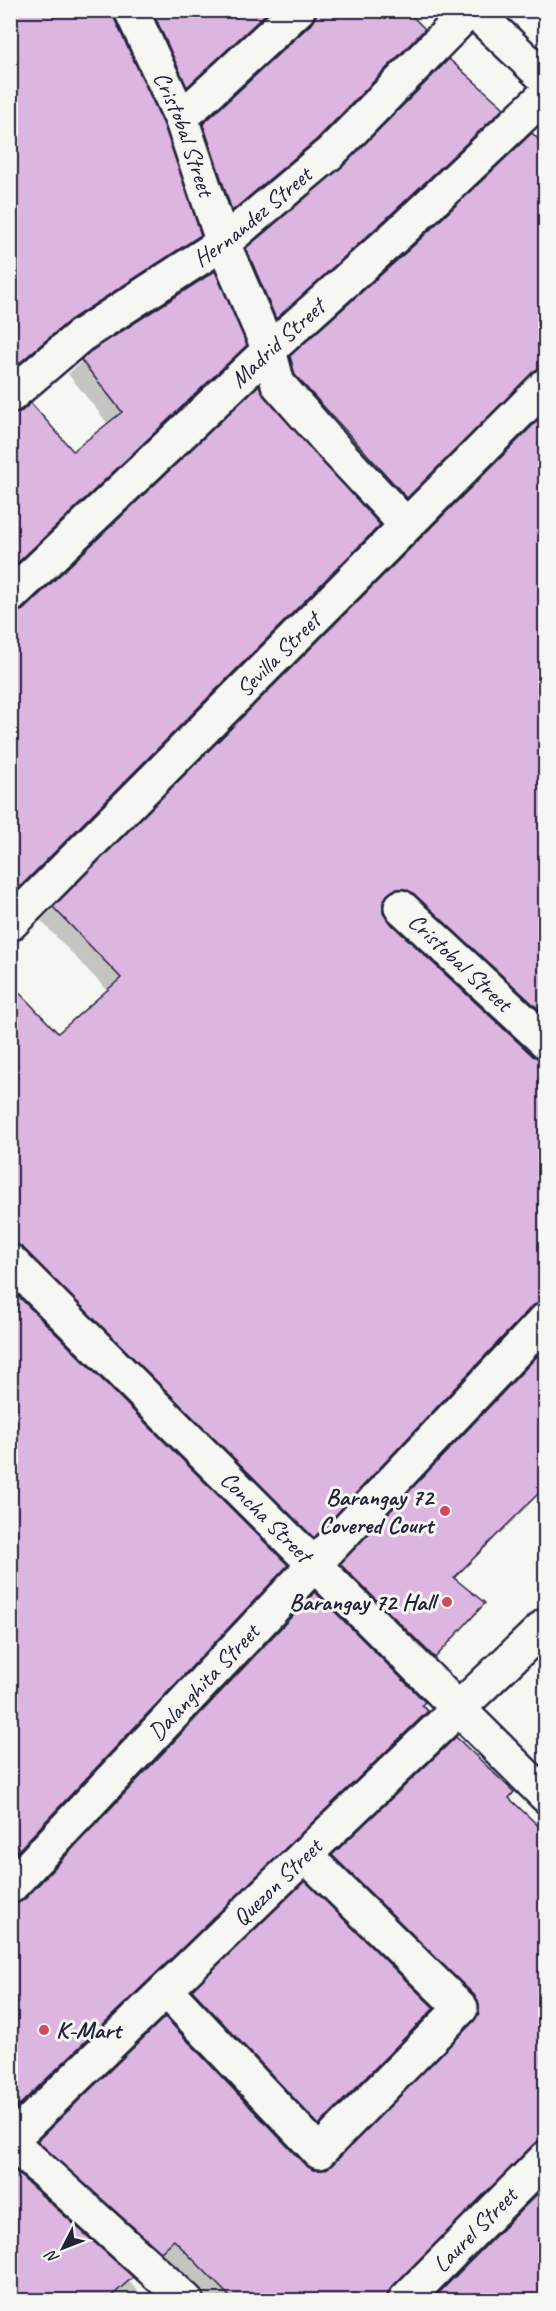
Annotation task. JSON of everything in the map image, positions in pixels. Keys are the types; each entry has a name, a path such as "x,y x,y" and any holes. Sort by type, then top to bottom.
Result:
{"street":[{"name":"Cristobal Street","path":"131,10 181,118 223,243 269,350 278,384 406,525"},
{"path":"181,118 298,10"},
{"path":"471,10 546,79"},
{"name":"Hernandez Street","path":"10,396 80,336 223,243 330,153 471,10"},
{"name":"Madrid Street","path":"10,596 269,350 399,233 546,94"},
{"name":"Sevilla Street","path":"10,924 546,385"},
{"name":"Cristobal Street","path":"401,907 546,1042"},
{"name":"Concha Street","path":"10,1261 456,1709 546,1796"},
{"name":"Dalanghita Street","path":"10,1887 546,1319"},
{"name":"Quezon Street","path":"11,2141 305,1854 546,1625"},
{"path":"166,1990 319,2152 461,2008 305,1854"},
{"path":"11,2141 186,2301"},
{"name":"Laurel Street","path":"405,2301 546,2158"}],"building":[{"path":"10,10 113,10 114,18 164,125 201,235 70,320 10,371"},
{"path":"152,10 270,10 187,87"},
{"path":"316,10 406,10 425,29 317,139 232,211 203,124 311,24 316,16"},
{"path":"449,59 504,108 276,319 246,248 343,166"},
{"path":"532,133 546,147 546,367 533,372 407,498 295,375 290,356 412,247"},
{"path":"215,271 247,345 10,570 10,414 22,411 31,403 73,451 122,412 81,360 91,351"},
{"path":"259,385 264,396 380,525 10,897 10,614 23,610"},
{"path":"546,412 546,1016 413,893 405,889 395,889 387,895 383,903 383,913 388,921 533,1056 546,1060 546,1301 532,1306 314,1538 23,1248 10,1243 10,983 58,1033 121,978 53,907"},
{"path":"10,1288 288,1565 10,1859"},
{"name":"Barangay 72 Covered Court","path":"546,1347 546,1486 454,1578 485,1603 435,1658 340,1564"},
{"path":"315,1592 425,1702 422,1705 428,1711 10,2114 10,1905 24,1900"},
{"path":"456,1737 514,1792 509,1798 546,1833 546,2140 533,2145 392,2287 387,2295 387,2301 234,2301 174,2240 161,2252 37,2141 165,2017 305,2165 313,2170 323,2170 332,2165 474,2021 479,2013 479,2004 474,1995 332,1855"},
{"path":"305,1881 434,2008 319,2125 192,1990"},
{"path":"10,2167 133,2277 106,2301 10,2301"},
{"path":"546,2185 546,2301 431,2301"}],"place":[{"name":"Barangay 72 Covered Court","path":"445,1511"},
{"name":"Barangay 72 Hall","path":"447,1602"},
{"name":"K-Mart","path":"44,2030"}]}
